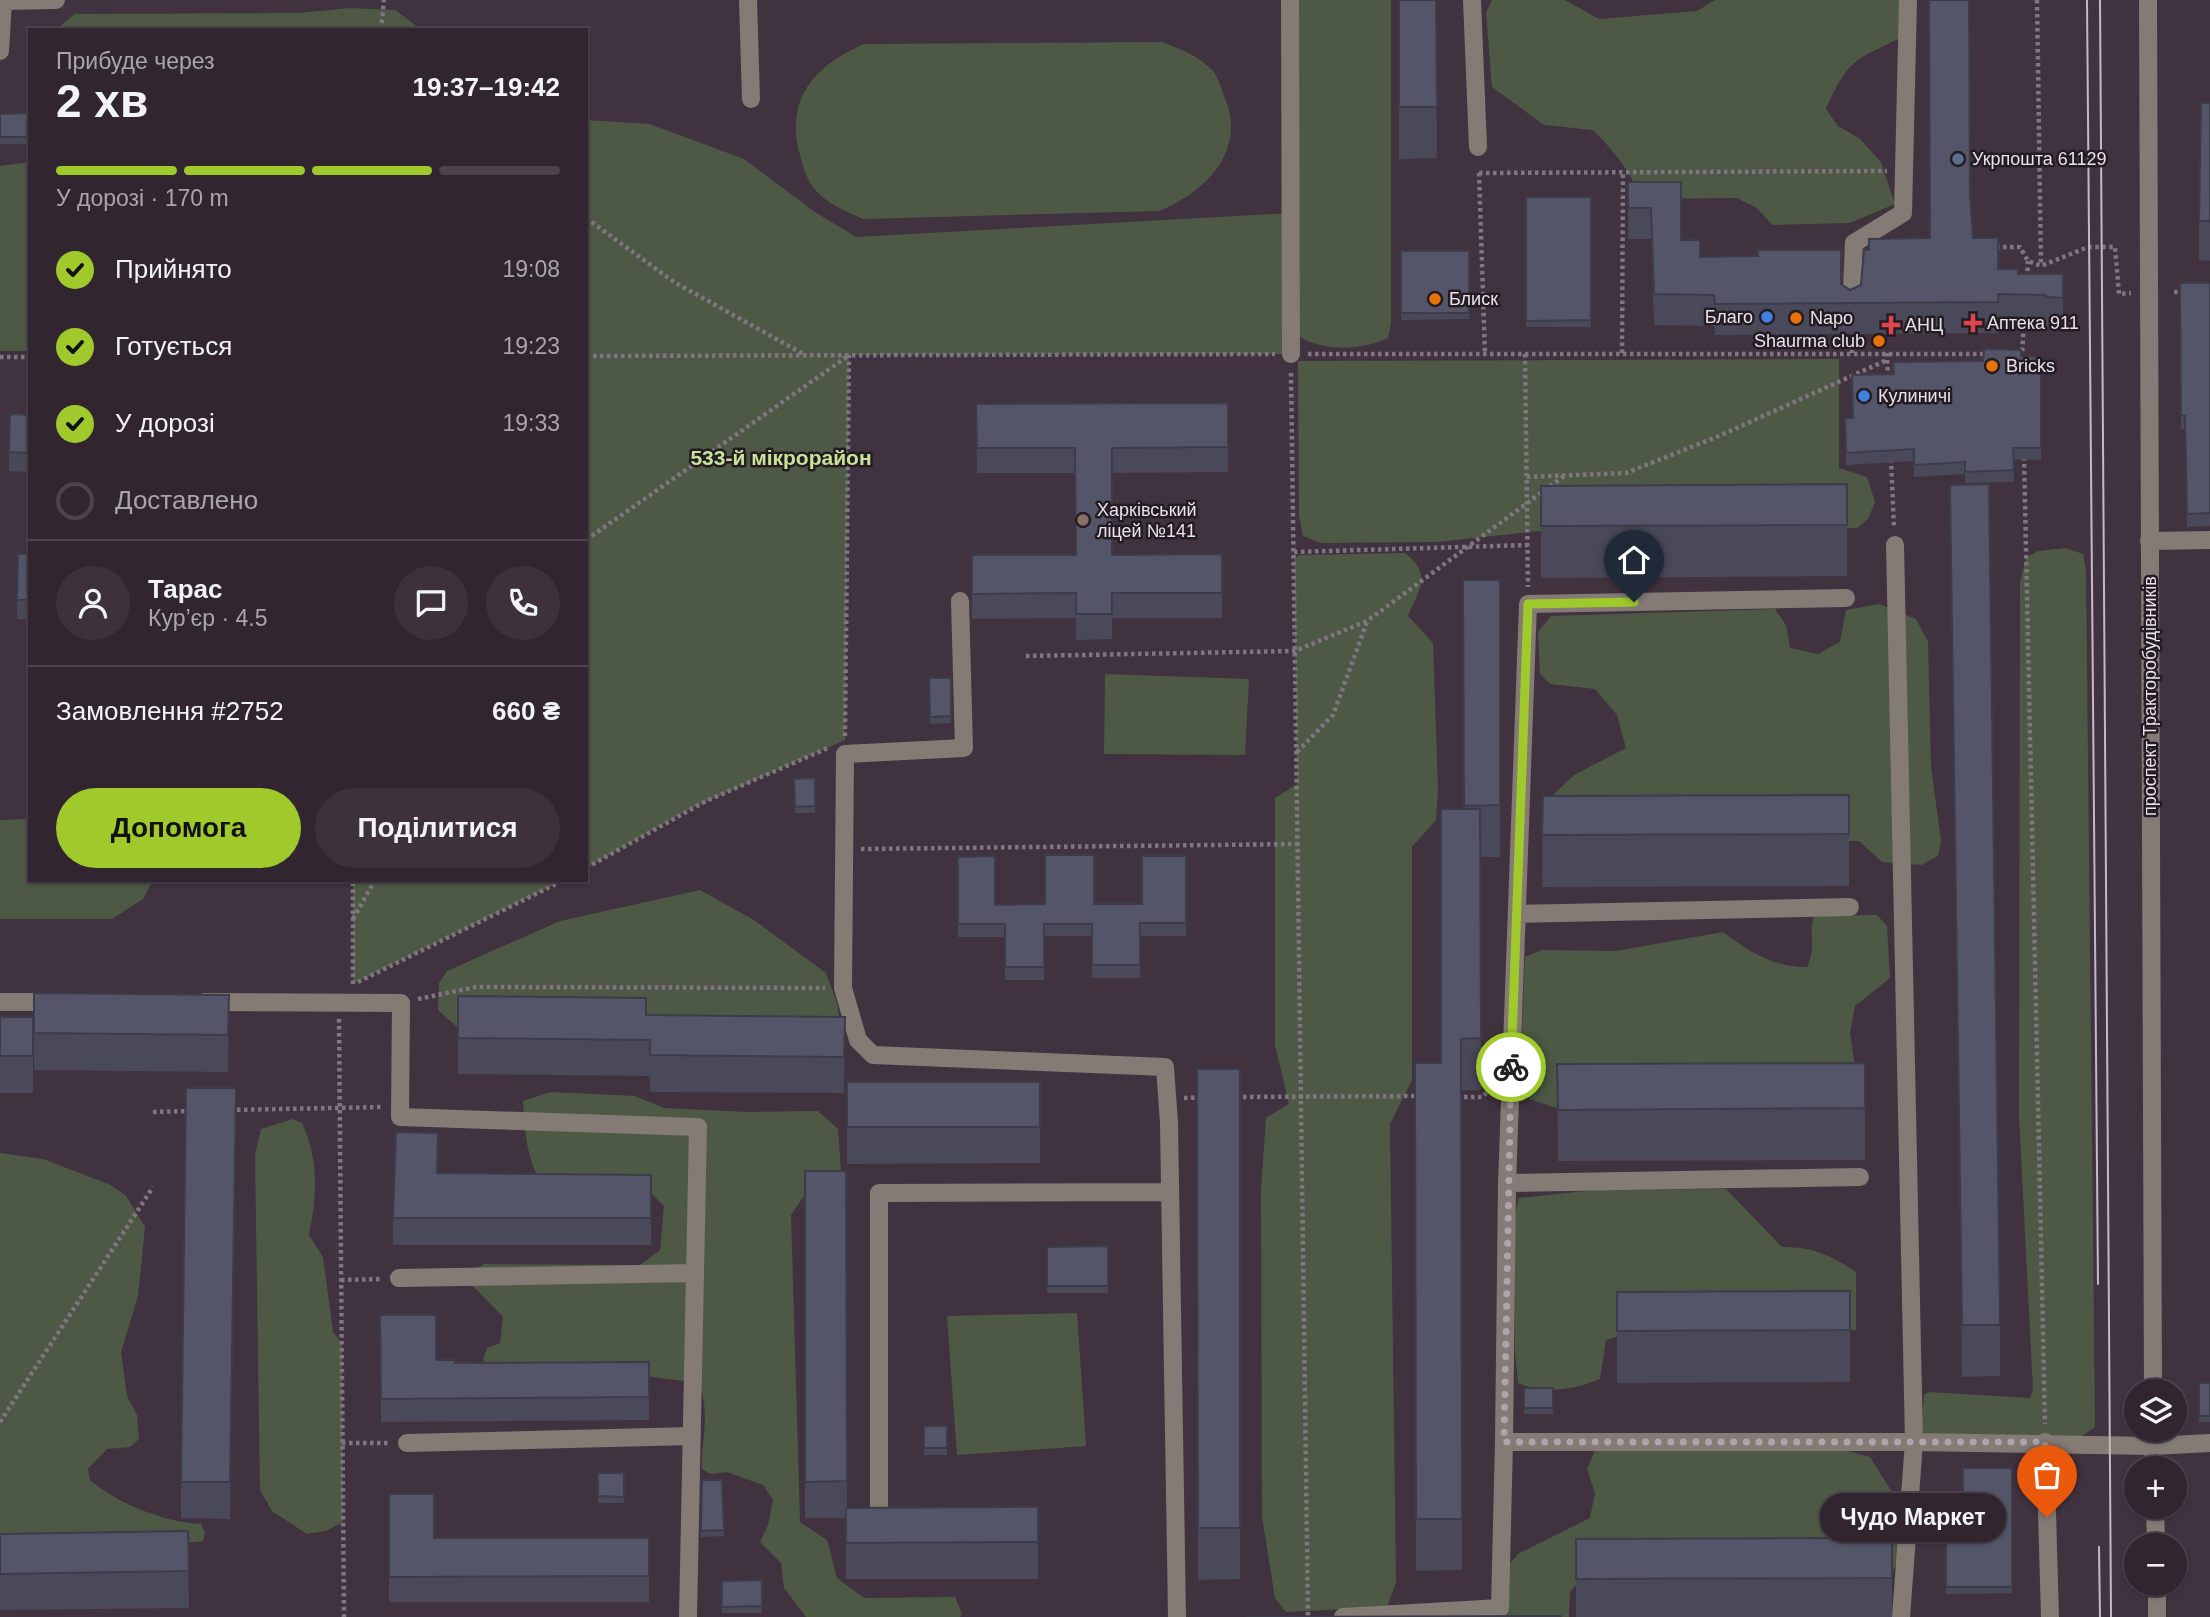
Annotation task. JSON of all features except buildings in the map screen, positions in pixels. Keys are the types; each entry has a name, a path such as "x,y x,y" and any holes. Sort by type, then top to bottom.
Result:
{"street":[{"path":"0,51 3,1 56,0"},
{"path":"748,0 751,99"},
{"path":"1290,0 1291,354"},
{"path":"1472,0 1478,147"},
{"path":"1851,310 1854,243 1903,213 1908,0"},
{"name":"проспект Тракторобудівників","path":"2148,0 2153,1379"},
{"path":"2150,541 2210,540"},
{"path":"1895,545 1914,1442 1901,1617"},
{"path":"1343,1617 1500,1608 1507,1183 1528,604 1846,598"},
{"path":"960,600 964,748 845,747 843,988 858,1040 873,1055 1165,1067 1170,1192 1177,1617"},
{"path":"1517,914 1850,906"},
{"path":"185,1002 348,997 401,1003 400,1117 698,1127 688,1617"},
{"path":"0,1002 78,1002"},
{"path":"1507,1183 1860,1177"},
{"path":"879,1513 879,1194 1170,1192"},
{"path":"399,1278 695,1273"},
{"path":"407,1443 692,1436"},
{"path":"1504,1442 2045,1442 2124,1439"},
{"path":"2187,1441 2210,1443"},
{"path":"2045,1442 2050,1617"},
{"path":"2157,1596 2157,1617"}],"path":[{"path":"382,28 384,0"},
{"path":"2038,0 2041,266"},
{"path":"1478,147 1485,354"},
{"path":"1479,173 1904,171"},
{"path":"1622,354 1623,172"},
{"path":"588,219 674,282 806,355"},
{"path":"1996,247 2020,247 2028,261 2026,287"},
{"path":"2028,261 2041,266 2088,247 2115,247 2119,294 2139,292"},
{"path":"2174,292 2198,291"},
{"path":"2022,363 2025,312"},
{"path":"2009,354 2022,354 2022,351"},
{"path":"1887,353 1888,387"},
{"path":"1291,354 1308,1617"},
{"path":"1525,354 1528,604"},
{"path":"588,356 1995,354"},
{"path":"588,539 849,355"},
{"path":"588,867 706,801 845,747 849,355"},
{"path":"0,357 28,357"},
{"path":"1527,477 1626,473 1719,436 1887,360"},
{"path":"1891,453 1895,545"},
{"path":"2024,453 2045,1442"},
{"path":"1026,656 1295,651 1367,621 1564,476"},
{"path":"1294,552 1528,545"},
{"path":"1297,752 1332,715 1367,621"},
{"path":"844,849 1298,844"},
{"path":"344,1617 340,1108 353,920 353,882"},
{"path":"353,920 374,882"},
{"path":"348,997 560,882"},
{"path":"401,1003 476,986 843,988"},
{"path":"1444,1097 1483,1097 1512,1056"},
{"path":"1167,1098 1207,1097"},
{"path":"1234,1097 1431,1097"},
{"path":"220,1110 400,1107"},
{"path":"153,1112 193,1111"},
{"path":"0,1422 153,1187"},
{"path":"341,1280 399,1278"},
{"path":"342,1443 407,1443"}],"green space":[{"path":"1297,0 1391,0 1391,323 1388,338 1366,345 1332,347 1300,337"},
{"path":"1492,0 1565,0 1599,19 1697,11 1715,0 1899,0 1900,38 1854,64 1840,80 1826,109 1838,126 1859,138 1881,162 1895,204 1850,223 1772,225 1757,208 1737,198 1641,199 1621,162 1593,130 1544,125 1492,87 1486,13"},
{"path":"350,8 395,10 419,28 58,28 75,14 299,13"},
{"path":"1162,42 1196,57 1213,71 1230,116 1231,134 1218,167 1207,181 1176,203 1159,211 863,219 823,198 810,183 806,173 798,147 796,128 802,97 820,71 864,44"},
{"path":"588,120 650,124 744,159 815,212 856,237 1291,213 1291,354 849,355 845,740 692,808 588,867"},
{"path":"28,162 28,351 0,351 0,166"},
{"path":"1839,359 1839,468 1867,477 1875,502 1868,519 1857,528 1539,531 1437,542 1321,543 1303,536 1299,516 1298,361"},
{"path":"2066,548 2083,554 2086,570 2095,1427 2082,1436 2064,1439 1929,1437 1921,1431 1924,1395 1929,1392 2030,1398 2033,1390 2019,1115 2020,582 2026,558 2038,551"},
{"path":"1405,553 1414,561 1421,575 1419,590 1408,616 1433,643 1438,789 1436,820 1412,847 1412,1080 1390,1124 1396,1582 1387,1607 1286,1612 1275,1598 1262,1517 1261,1189 1266,1118 1289,1104 1275,1045 1275,798 1297,784 1294,559 1300,555"},
{"path":"1879,604 1916,619 1928,642 1931,766 1941,841 1938,856 1921,865 1882,862 1859,841 1578,840 1552,796 1574,775 1626,748 1617,715 1595,689 1550,684 1540,674 1538,632 1551,616 1775,609 1786,625 1790,648 1818,654 1840,642 1846,610"},
{"path":"1105,674 1249,679 1245,755 1104,754"},
{"path":"28,819 28,882 152,882 143,899 112,919 0,919 0,820"},
{"path":"353,882 560,882 353,984"},
{"path":"700,890 754,920 826,973 837,1003 841,1028 456,1026 438,1010 439,983 447,971 560,921"},
{"path":"1877,915 1887,926 1890,978 1855,1006 1850,1033 1856,1075 1563,1110 1529,1099 1521,1057 1525,957 1542,950 1616,951 1723,932 1762,957 1783,964 1807,967 1814,916"},
{"path":"550,1092 635,1096 664,1108 747,1112 818,1111 838,1129 842,1186 804,1196 791,1215 800,1522 827,1540 837,1578 864,1598 955,1597 962,1614 960,1617 806,1617 784,1588 781,1563 760,1542 768,1525 773,1500 763,1485 727,1472 710,1474 702,1469 705,1416 699,1383 645,1376 488,1369 483,1360 487,1348 500,1343 503,1317 470,1283 474,1270 484,1264 640,1265 660,1250 664,1206 651,1193 544,1186 530,1156 523,1101"},
{"path":"293,1119 302,1123 311,1150 315,1192 309,1235 323,1257 333,1332 342,1343 343,1522 326,1531 307,1534 272,1511 260,1490 255,1155 261,1129"},
{"path":"0,1153 43,1159 111,1185 126,1196 145,1227 138,1296 121,1352 127,1396 137,1415 139,1439 130,1447 107,1449 88,1469 90,1480 114,1497 157,1516 201,1524 205,1533 203,1541 0,1561"},
{"path":"1726,1189 1782,1247 1821,1253 1856,1272 1856,1330 1631,1332 1606,1340 1600,1379 1559,1389 1539,1389 1518,1383 1515,1352 1514,1219 1519,1198 1595,1190"},
{"path":"1077,1313 1086,1446 957,1455 947,1316"},
{"path":"1595,1451 1848,1451 1870,1457 1902,1508 1898,1563 1886,1579 1577,1584 1570,1592 1569,1617 1504,1617 1509,1565 1518,1554 1590,1518 1595,1493 1587,1469"}],"tram line":[{"path":"2087,0 2098,1284"},
{"path":"2100,0 2111,1617"},
{"path":"2099,1547 2100,1617"}],"way so far":[{"path":"1511,1067 1504,1442 2045,1442 2047,1517"}],"place":[{"name":"Укрпошта 61129","path":"1958,159"},
{"name":"Блиск","path":"1435,299"},
{"name":"Благо","path":"1767,317"},
{"name":"Napo","path":"1796,318"},
{"name":"Аптека 911","path":"1973,323"},
{"name":"АНЦ","path":"1891,325"},
{"name":"Shaurma club","path":"1879,341"},
{"name":"Bricks","path":"1992,366"},
{"name":"Кулиничі","path":"1864,396"},
{"name":"Харківський ліцей №141","path":"1083,520"},
{"name":"Чудо Маркет","path":"2047,1517"}],"district":[{"name":"533-й мікрорайон","path":"781,457"}],"route":[{"path":"1511,1067 1528,604 1634,602"}]}
